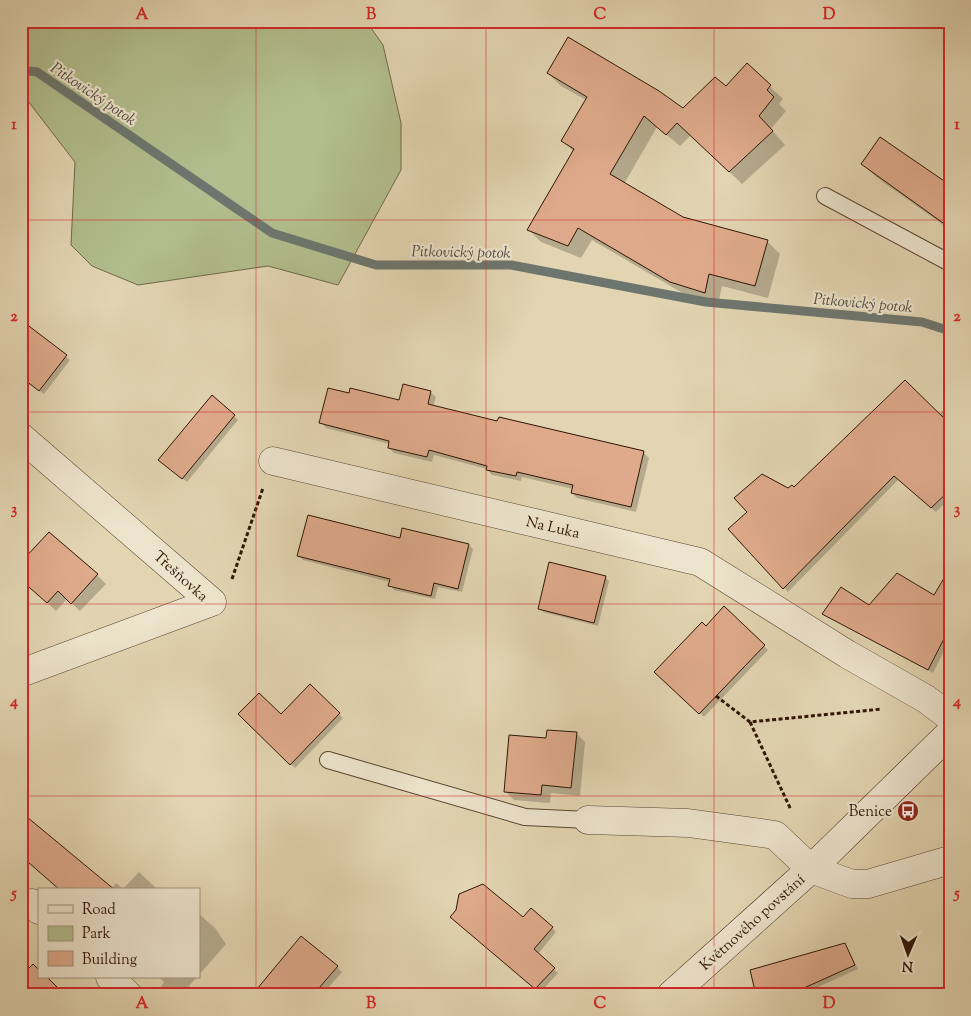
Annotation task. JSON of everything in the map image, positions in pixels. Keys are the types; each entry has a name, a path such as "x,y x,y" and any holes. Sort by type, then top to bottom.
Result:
{"street":[{"name":"Třešňovka","path":"21,438 212,602 21,673"},
{"name":"Na Luka","path":"273,461 700,562 847,654 926,699 950,717"},
{"name":"Květnového povstání","path":"671,995 811,869 950,733"},
{"path":"588,820 688,823 775,835 811,869"},
{"name":"Květnového povstání","path":"811,869 852,884 868,884 950,860"},
{"path":"111,978 128,995"}],"lane":[{"path":"825,196 950,263"},
{"path":"328,760 525,818 588,820"}],"path":[{"path":"212,602 227,594 273,461"},
{"path":"716,696 750,722 795,818"},
{"path":"750,722 914,705 926,699"}],"green space":[{"path":"21,21 366,21 383,45 401,123 401,170 338,285 268,266 138,285 92,266 71,245 75,162 21,92"}],"building":[{"path":"568,37 659,91 683,108 715,77 726,86 747,63 771,85 767,90 774,97 759,116 773,131 729,172 677,123 666,135 644,116 610,174 683,217 768,240 755,286 709,274 705,293 670,282 578,228 568,246 527,230 574,149 561,141 587,97 547,73"},
{"path":"880,137 950,185 950,228 861,164"},
{"path":"21,320 67,355 39,391 21,377"},
{"path":"905,380 950,424 950,490 931,508 894,476 783,589 728,529 747,512 734,498 762,474 788,488 792,485 794,487"},
{"path":"403,384 431,391 428,404 497,421 499,417 644,451 631,507 571,493 573,485 517,472 516,476 486,470 487,466 429,450 427,457 388,448 389,441 319,423 328,388 349,393 350,388 399,400"},
{"path":"212,395 235,415 182,479 158,460"},
{"path":"308,515 400,538 402,528 469,544 458,589 434,583 431,596 388,586 390,579 297,556"},
{"path":"49,532 98,574 71,604 58,591 47,603 21,580 21,562"},
{"path":"549,562 606,576 594,623 538,609"},
{"path":"950,568 950,627 928,670 822,614 841,587 869,605 897,573 934,595"},
{"path":"724,606 765,645 699,714 654,672 702,622 706,626"},
{"path":"310,684 340,713 290,765 238,714 259,693 281,714"},
{"path":"547,730 577,732 571,788 542,785 541,795 504,792 509,735 546,738"},
{"path":"21,812 113,888 58,888 21,856"},
{"path":"483,884 523,917 531,908 553,927 534,949 555,968 535,989 450,917 456,910 459,894"},
{"path":"301,936 338,966 313,995 252,995"},
{"path":"845,943 855,965 804,988 806,995 756,995 750,970"},
{"path":"33,964 38,969 38,978 48,978 65,995 21,995 21,976"}],"waterway":[{"name":"Pitkovický potok","path":"21,70 37,72 272,233 376,265 511,265 706,302 922,322 950,331"}],"place":[{"name":"Benice","path":"908,811"}]}
